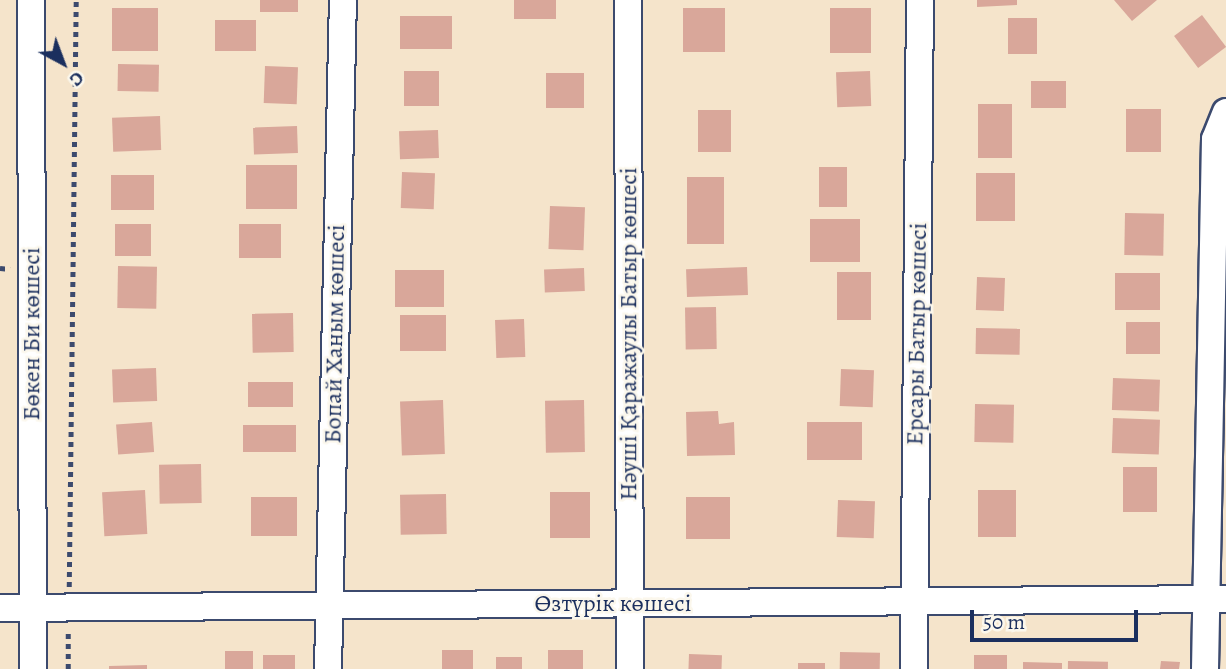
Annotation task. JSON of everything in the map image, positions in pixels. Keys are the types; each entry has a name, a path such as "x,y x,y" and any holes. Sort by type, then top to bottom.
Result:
{"street":[{"name":"Бөкен Би көшесі","path":"31,0 33,669"},
{"name":"Бопай Ханым көшесі","path":"328,669 327,606 343,0"},
{"name":"Нәуші Қаражаулы Батыр көшесі","path":"628,0 630,669"},
{"name":"Ерсары Батыр көшесі","path":"914,669 920,0"},
{"path":"1205,669 1216,599 1215,139 1219,122 1226,112"},
{"name":"Өзтүрік көшесі","path":"0,608 1216,599"}],"path":[{"path":"68,669 76,0"}],"building":[{"path":"260,0 298,0 298,12 260,12"},
{"path":"514,0 556,0 556,19 514,19"},
{"path":"977,0 1017,0 1017,5 977,7"},
{"path":"1114,0 1157,0 1132,21"},
{"path":"112,8 158,8 158,51 112,51"},
{"path":"683,8 725,8 725,52 683,52"},
{"path":"830,8 871,8 871,53 830,53"},
{"path":"1202,15 1226,47 1198,68 1174,36"},
{"path":"400,16 452,16 452,49 400,49"},
{"path":"1008,18 1037,18 1037,54 1008,54"},
{"path":"215,20 256,20 256,51 215,51"},
{"path":"118,64 159,65 159,92 118,91"},
{"path":"265,66 298,67 297,104 264,103"},
{"path":"404,71 439,71 439,106 404,106"},
{"path":"870,71 871,106 837,107 836,72"},
{"path":"546,73 584,73 584,108 546,108"},
{"path":"1031,81 1066,81 1066,108 1031,108"},
{"path":"978,104 1012,104 1012,158 978,158"},
{"path":"1126,109 1161,109 1161,152 1126,152"},
{"path":"698,110 731,110 731,152 698,152"},
{"path":"160,116 161,150 113,152 112,118"},
{"path":"297,126 298,153 254,155 253,128"},
{"path":"438,130 439,158 400,159 399,131"},
{"path":"246,165 297,165 297,209 246,209"},
{"path":"819,167 847,167 847,207 819,207"},
{"path":"402,172 435,173 434,209 401,208"},
{"path":"976,173 1015,173 1015,221 976,221"},
{"path":"111,175 154,175 154,210 111,210"},
{"path":"687,177 724,177 724,244 687,244"},
{"path":"550,206 585,207 583,250 548,249"},
{"path":"1125,213 1164,214 1163,256 1124,255"},
{"path":"810,219 860,219 860,262 810,262"},
{"path":"115,224 151,224 151,256 115,256"},
{"path":"239,224 281,224 281,258 239,258"},
{"path":"118,266 157,267 156,309 117,308"},
{"path":"747,267 748,295 687,297 686,269"},
{"path":"584,268 585,291 545,292 544,269"},
{"path":"395,270 444,270 444,307 395,307"},
{"path":"837,272 871,272 871,320 837,320"},
{"path":"1115,273 1160,273 1160,310 1115,310"},
{"path":"977,277 1005,278 1004,311 976,310"},
{"path":"716,307 717,349 686,350 685,308"},
{"path":"293,313 294,352 253,353 252,314"},
{"path":"400,315 446,315 446,351 400,351"},
{"path":"524,319 525,357 496,358 495,320"},
{"path":"1126,322 1160,322 1160,354 1126,354"},
{"path":"976,328 1020,329 1020,355 976,354"},
{"path":"156,368 157,401 113,403 112,370"},
{"path":"841,369 874,370 873,407 840,406"},
{"path":"1113,378 1160,380 1159,412 1112,410"},
{"path":"248,382 293,382 293,407 248,407"},
{"path":"443,400 445,454 402,455 400,402"},
{"path":"584,400 585,452 546,453 545,401"},
{"path":"975,404 1014,405 1013,443 974,442"},
{"path":"718,411 719,424 734,422 735,455 687,456 686,412"},
{"path":"1113,418 1160,420 1159,455 1112,453"},
{"path":"152,422 154,452 118,454 116,425"},
{"path":"807,422 862,422 862,460 807,460"},
{"path":"243,425 296,425 296,452 243,452"},
{"path":"201,464 202,503 160,504 159,465"},
{"path":"1123,467 1157,467 1157,512 1123,512"},
{"path":"145,490 147,534 104,536 102,492"},
{"path":"978,490 1016,490 1016,537 978,537"},
{"path":"550,492 590,492 590,538 550,538"},
{"path":"446,494 447,534 401,535 400,495"},
{"path":"251,497 297,497 297,536 251,536"},
{"path":"686,497 730,497 730,539 686,539"},
{"path":"838,500 875,501 874,538 837,537"},
{"path":"442,650 473,650 473,669 442,669"},
{"path":"548,650 583,650 583,669 548,669"},
{"path":"225,651 253,651 253,669 225,669"},
{"path":"840,652 880,653 880,669 840,669"},
{"path":"689,654 722,655 721,669 688,669"},
{"path":"263,655 295,655 295,669 263,669"},
{"path":"974,655 1007,655 1007,669 974,669"},
{"path":"496,657 522,657 522,669 496,669"},
{"path":"1068,661 1108,662 1108,669 1068,669"},
{"path":"1161,661 1180,662 1179,669 1160,669"},
{"path":"1023,662 1062,663 1062,669 1023,669"},
{"path":"798,663 825,663 825,669 798,669"},
{"path":"147,665 147,669 109,669 109,666"}]}
